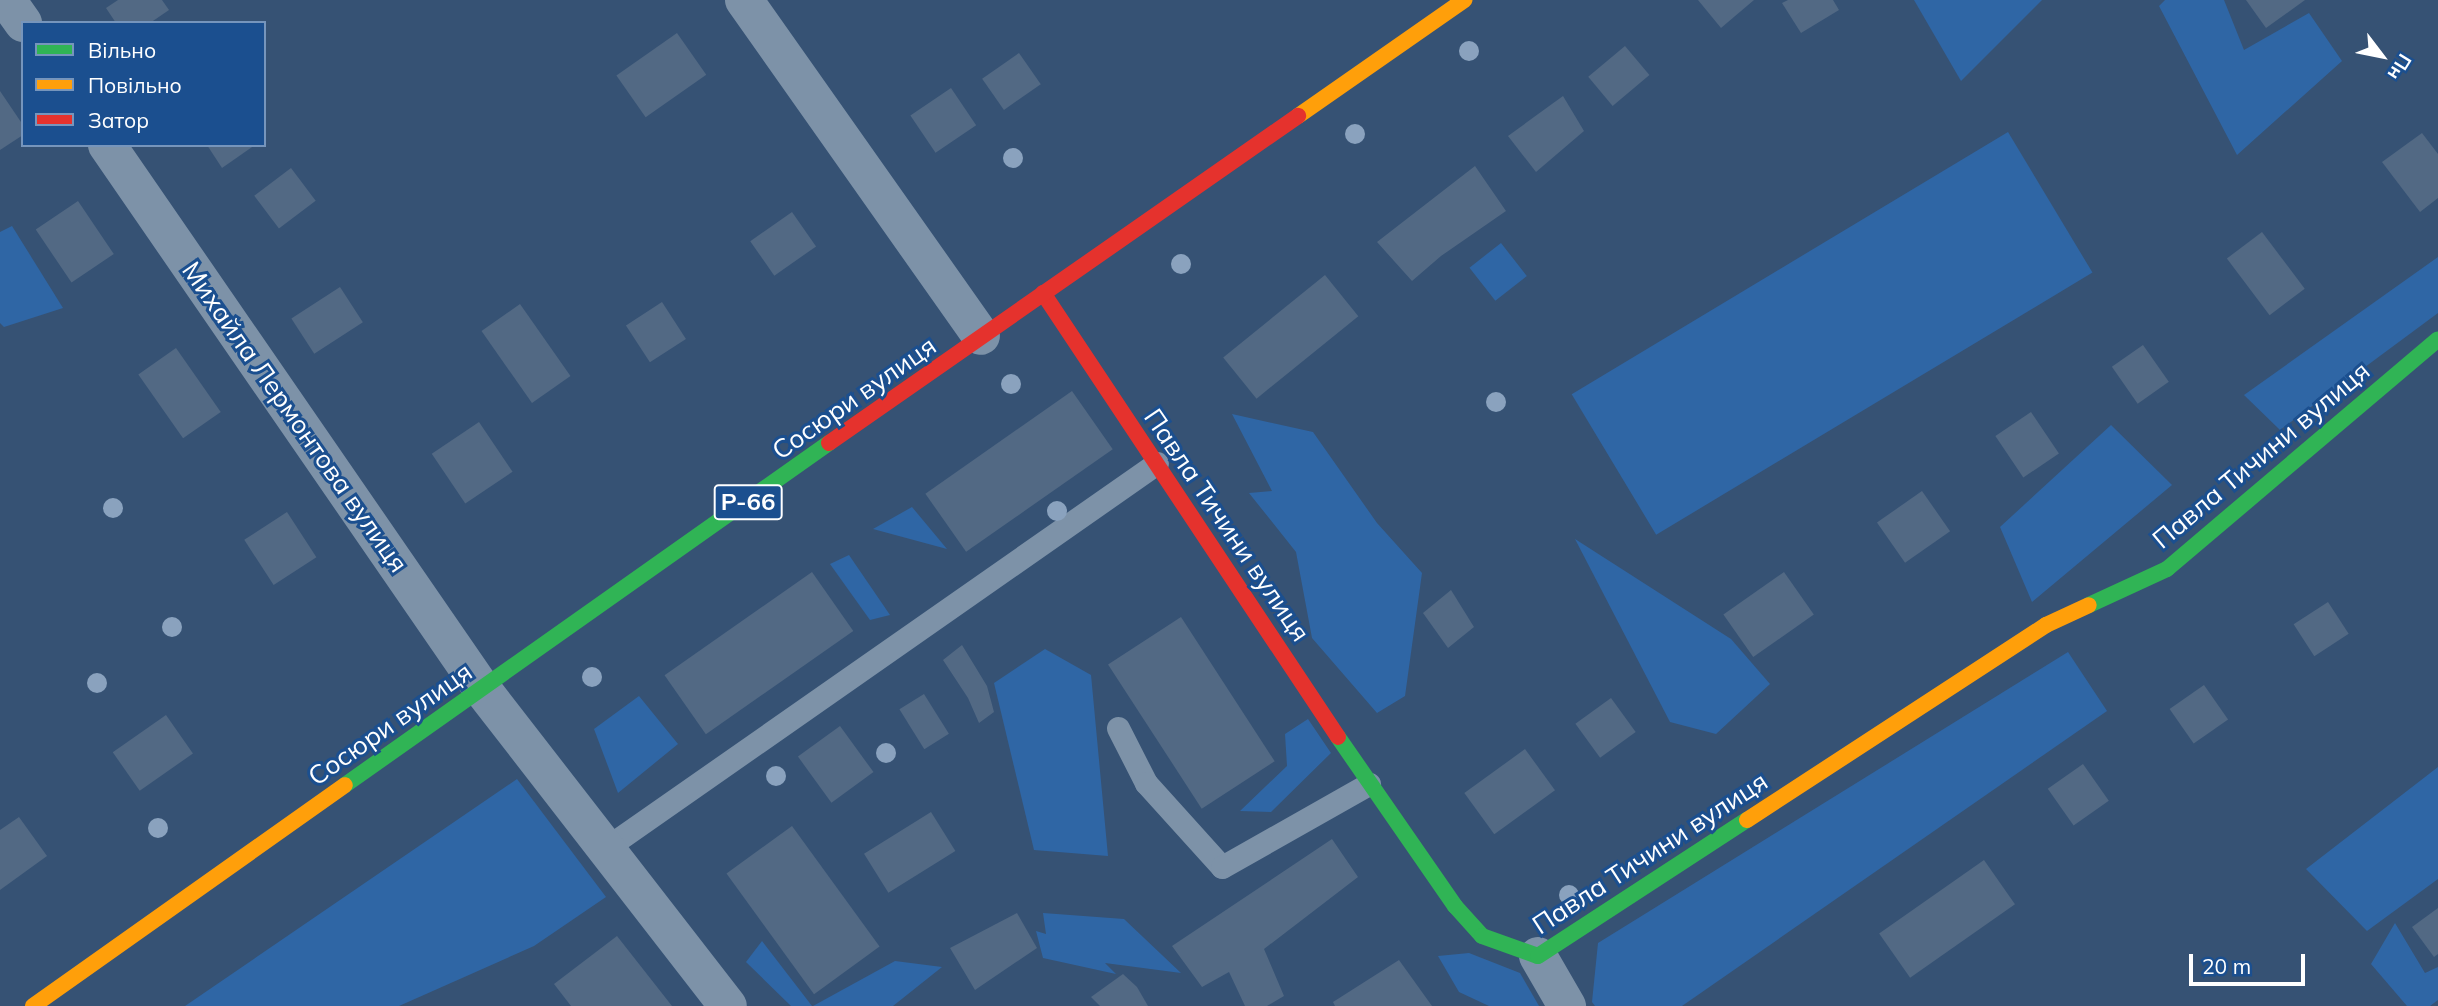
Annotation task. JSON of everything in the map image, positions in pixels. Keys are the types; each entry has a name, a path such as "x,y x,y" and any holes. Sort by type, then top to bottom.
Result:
{"street":[{"path":"7,0 22,21"},
{"path":"744,0 981,336"},
{"name":"Сосюри вулиця","path":"33,1006 981,336 1464,0"},
{"name":"Михайла Лермонтова вулиця","path":"108,147 482,689 728,1006"},
{"name":"Павла Тичини вулиця","path":"1043,293 1369,784 1455,906 1482,936 1538,956 2046,625 2167,569 2438,339"},
{"path":"1538,956 1567,1006"}],"lane":[{"path":"606,848 1157,463"},
{"path":"1118,728 1146,783 1222,867 1369,784"}],"shaded area":[{"path":"1914,0 2042,0 1961,81"},
{"path":"2165,0 2224,0 2244,50 2309,13 2342,61 2237,155 2159,6"},
{"path":"2008,132 2092,273 1656,535 1572,394"},
{"path":"12,226 63,308 4,327 0,323 0,232"},
{"path":"1501,243 1527,276 1495,301 1469,268"},
{"path":"2438,257 2438,313 2280,430 2244,395"},
{"path":"1232,414 1313,432 1377,523 1422,573 1405,696 1377,713 1312,638 1296,552 1249,493 1272,491"},
{"path":"2111,425 2172,485 2032,602 2000,527"},
{"path":"912,507 947,549 873,529"},
{"path":"1575,539 1731,639 1770,684 1716,734 1670,722"},
{"path":"849,555 890,615 870,620 830,564"},
{"path":"1045,649 1091,675 1108,856 1034,850 994,683"},
{"path":"2068,652 2107,711 1682,1006 1595,1006 1592,1002 1598,943"},
{"path":"639,696 678,744 618,793 594,729"},
{"path":"1308,719 1331,753 1271,812 1240,811 1287,766 1285,734"},
{"path":"2438,767 2438,879 2367,931 2306,869"},
{"path":"517,779 606,897 534,946 399,1006 185,1006"},
{"path":"1043,913 1124,919 1181,973 1105,963 1116,974 1043,958 1036,931 1046,934"},
{"path":"2395,923 2425,973 2438,967 2438,1000 2430,1006 2407,1006 2371,964"},
{"path":"762,941 812,1006 791,1006 746,962"},
{"path":"1469,953 1520,973 1539,1006 1489,1006 1459,992 1438,956"},
{"path":"895,961 942,967 893,1006 813,1006"}],"building":[{"path":"118,0 162,0 169,10 153,21 115,21 106,8"},
{"path":"1698,0 1754,0 1721,28"},
{"path":"1788,0 1833,0 1839,10 1801,33 1782,3"},
{"path":"2246,0 2305,0 2266,28"},
{"path":"677,33 706,75 646,117 616,75"},
{"path":"1625,46 1649,75 1613,106 1588,77"},
{"path":"1019,53 1041,84 1004,110 982,79"},
{"path":"951,88 976,125 936,153 910,115"},
{"path":"0,91 21,122 21,136 0,150"},
{"path":"1563,96 1584,131 1536,172 1508,136"},
{"path":"2422,133 2438,154 2438,198 2420,212 2382,162"},
{"path":"208,147 252,147 222,168"},
{"path":"1475,166 1506,211 1441,256 1412,281 1377,242"},
{"path":"291,168 316,201 279,228 254,196"},
{"path":"78,201 114,254 72,283 36,230"},
{"path":"792,212 816,246 774,276 750,241"},
{"path":"2262,232 2305,289 2270,315 2227,258"},
{"path":"1325,275 1358,316 1257,399 1223,357"},
{"path":"340,287 363,322 314,354 291,319"},
{"path":"662,302 686,339 650,362 626,325"},
{"path":"520,304 570,376 532,403 481,331"},
{"path":"2143,345 2169,382 2138,404 2112,367"},
{"path":"176,348 221,412 183,438 138,374"},
{"path":"1072,391 1113,449 966,552 925,494"},
{"path":"2031,412 2059,453 2023,477 1995,436"},
{"path":"479,422 513,472 465,504 432,454"},
{"path":"1922,491 1950,531 1905,563 1877,523"},
{"path":"287,512 316,557 274,585 244,540"},
{"path":"812,572 853,631 706,734 665,675"},
{"path":"1784,572 1814,615 1753,657 1723,614"},
{"path":"1451,590 1474,627 1448,648 1423,613"},
{"path":"2328,602 2349,634 2314,656 2294,624"},
{"path":"1181,617 1275,761 1202,809 1108,664"},
{"path":"962,645 987,686 994,712 979,723 968,698 943,660"},
{"path":"2204,685 2228,719 2194,743 2170,709"},
{"path":"924,694 949,734 924,749 899,709"},
{"path":"1611,698 1636,732 1600,758 1575,724"},
{"path":"166,715 193,754 140,791 113,752"},
{"path":"840,726 874,772 831,803 798,757"},
{"path":"1525,749 1555,790 1494,834 1464,793"},
{"path":"2083,764 2109,801 2074,826 2048,789"},
{"path":"931,812 955,851 888,893 864,854"},
{"path":"19,817 47,856 0,890 0,830"},
{"path":"792,826 880,947 814,994 726,874"},
{"path":"1332,839 1358,877 1264,949 1284,996 1267,1006 1245,1006 1229,972 1202,987 1172,946"},
{"path":"1984,860 2015,904 1910,978 1879,933"},
{"path":"2438,908 2438,954 2434,957 2412,927"},
{"path":"1017,913 1037,948 975,990 950,948"},
{"path":"617,936 672,1006 571,1006 554,984"},
{"path":"1399,960 1432,1006 1335,1006 1333,1002"},
{"path":"1123,974 1137,987 1148,1006 1100,1006 1091,997"}],"traffic: fast":[{"path":"2089,605 2167,569 2438,339"},
{"path":"345,785 829,443"},
{"path":"1338,737 1455,906 1482,936 1538,956 1747,820"}],"traffic: slow":[{"path":"1298,116 1464,0"},
{"path":"1747,820 2046,625 2089,605"},
{"path":"33,1006 345,785"}],"traffic: jam":[{"path":"829,443 1298,116"},
{"path":"1043,293 1338,737"}]}
